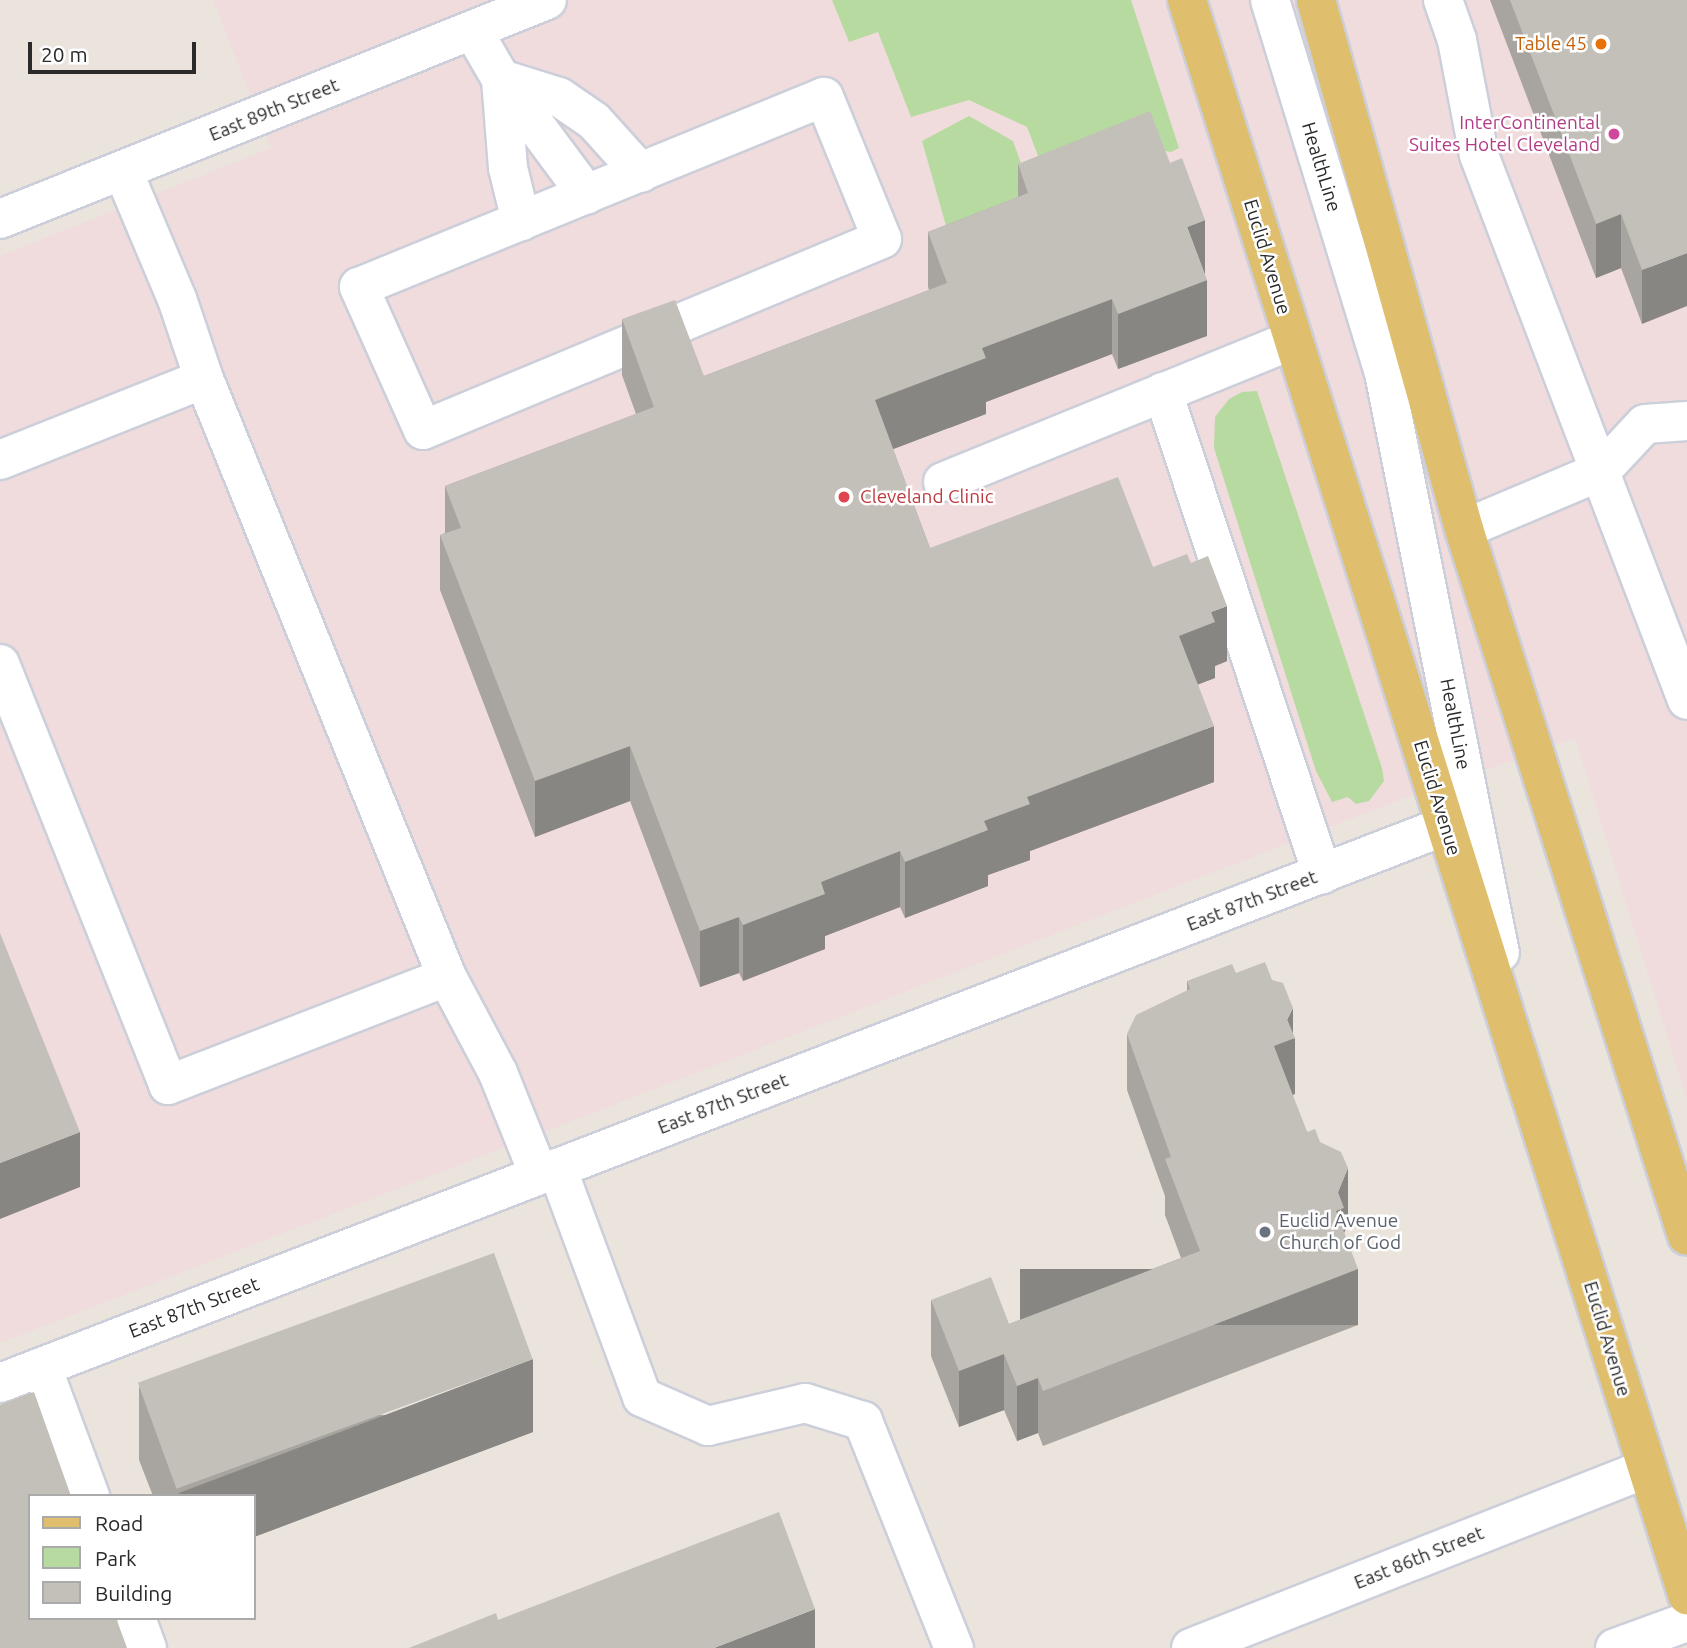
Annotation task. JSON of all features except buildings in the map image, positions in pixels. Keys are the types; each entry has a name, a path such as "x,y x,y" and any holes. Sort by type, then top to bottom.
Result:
{"main road":[{"name":"Euclid Avenue","path":"1187,0 1687,1595"},
{"path":"1316,0 1464,529 1687,1236"}],"street":[{"name":"East 89th Street","path":"0,219 547,0"},
{"name":"HealthLine","path":"1270,0 1384,373 1524,1075"},
{"path":"1443,0 1457,40 1479,155 1687,700"},
{"path":"472,31 501,79 587,195"},
{"path":"501,79 559,97 594,121 640,173"},
{"path":"501,79 508,168 521,221"},
{"path":"824,97 882,239 423,430 359,287 587,195 824,97"},
{"path":"123,171 177,299 204,379 447,977 548,1172 642,1396 708,1426 805,1403 863,1421 954,1648"},
{"path":"943,482 1293,340"},
{"name":"HealthLine","path":"1384,373 1441,449"},
{"path":"0,460 204,379"},
{"path":"1163,393 1322,874"},
{"path":"1464,529 1601,471 1644,424 1687,421"},
{"path":"0,664 168,1085 447,977"},
{"name":"East 87th Street","path":"0,1383 1446,826"},
{"path":"42,1367 89,1494"},
{"name":"East 86th Street","path":"1192,1648 1252,1637 1647,1468"},
{"path":"137,1620 147,1648"},
{"path":"1615,1648 1687,1622"}],"shaded area":[{"name":"Cleveland Clinic","path":"213,0 1687,0 1687,1100 1575,738 1397,801 0,1343 0,256 271,148"}],"green space":[{"path":"832,0 1131,0 1179,148 1171,152 1135,145 1047,179 1027,127 969,100 911,117 878,32 849,42"},
{"path":"969,116 1013,141 1032,194 960,275 922,141"},
{"path":"1257,391 1382,768 1384,781 1369,801 1356,804 1348,797 1332,802 1316,771 1214,448 1215,417 1229,399 1242,392"}],"place":[{"name":"Table 45","path":"1601,44"},
{"name":"InterContinental Suites Hotel Cleveland","path":"1614,134"},
{"name":"Cleveland Clinic","path":"844,497"},
{"name":"Euclid Avenue Church of God","path":"1265,1232"}]}
